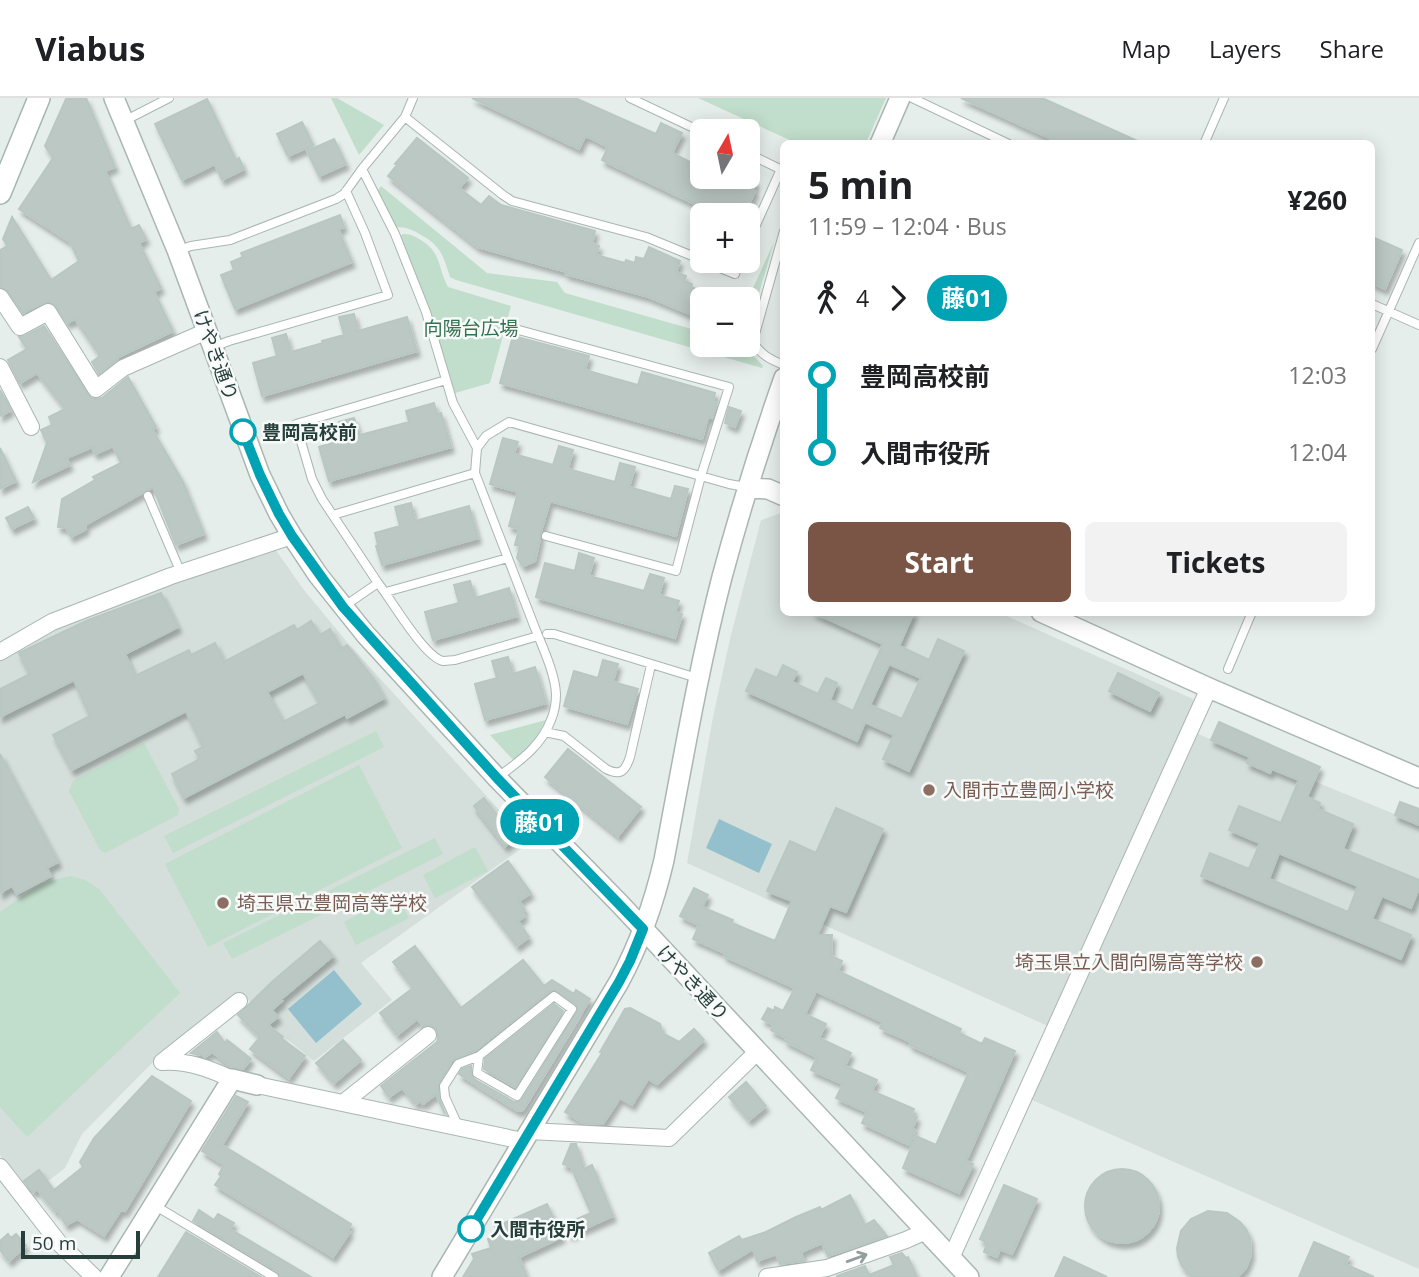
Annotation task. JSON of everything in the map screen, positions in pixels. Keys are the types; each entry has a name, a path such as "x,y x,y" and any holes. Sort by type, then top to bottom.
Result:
{"main road":[{"path":"0,193 39,98"}],"street":[{"name":"けやき通り","path":"114,98 177,250 260,475 292,536 343,607 497,778 643,929 969,1277"},
{"path":"882,140 900,98"},
{"path":"0,297 20,327 48,312 96,389 123,368 210,339"},
{"path":"0,366 32,427"},
{"path":"442,1277 619,982 656,895 722,577 780,390"},
{"path":"748,488 768,489 780,494"},
{"path":"0,652 52,622 181,573 292,536"},
{"path":"1050,616 1419,778"},
{"path":"951,1258 1209,688"},
{"path":"239,1001 162,1062 195,1065 257,1085 459,1128 526,1136 669,1138 758,1051"},
{"path":"343,1103 428,1035"},
{"path":"109,1277 232,1079"},
{"path":"0,1167 59,1242 94,1277"},
{"path":"767,1277 827,1268 926,1231"}],"lane":[{"path":"124,121 169,98"},
{"path":"177,250 230,240 336,199 346,191 405,117 413,98"},
{"path":"630,98 690,126"},
{"path":"912,98 1001,140"},
{"path":"1207,140 1224,98"},
{"path":"405,117 512,201 646,237 690,255"},
{"path":"760,159 780,169"},
{"path":"362,169 395,234 426,312 458,414 477,448"},
{"path":"760,218 780,176"},
{"path":"210,339 229,341 388,295 346,191"},
{"path":"1375,343 1419,243"},
{"path":"780,245 753,341 756,348 780,363"},
{"path":"1375,305 1419,325"},
{"path":"508,327 729,387 676,571 546,536"},
{"path":"446,380 296,424 312,479 322,499 410,629 435,657 444,661 554,634 700,679"},
{"path":"497,778 526,756 545,732 551,720 556,694 542,635 475,473 477,448 486,436 509,422 748,488"},
{"path":"333,515 475,473"},
{"path":"148,496 181,573"},
{"path":"386,592 508,558"},
{"path":"343,607 378,583"},
{"path":"1228,669 1250,616"},
{"path":"545,732 564,736 606,769 618,773 627,766 630,757 651,665"},
{"path":"459,1128 445,1097 444,1086 457,1063 478,1056 554,996 572,1009 517,1096 477,1073 478,1056"},
{"path":"153,1205 274,1277"}],"shaded area":[{"name":"入間市立豊岡小学校","path":"780,513 780,616 1007,616 1193,699 1193,710 1050,1027 687,863 713,717 761,520"},
{"name":"埼玉県立豊岡高等学校","path":"275,549 304,590 347,642 529,843 361,963 392,1000 314,1061 270,1025 243,994 155,1060 82,1134 65,1168 30,1195 0,1155 0,659 70,622"},
{"name":"埼玉県立入間向陽高等学校","path":"1198,734 1419,824 1419,1269 1032,1100"}],"green space":[{"path":"331,98 337,98 384,125 359,155"},
{"path":"698,98 886,98 867,140 789,140 760,126 760,119 744,119"},
{"path":"381,186 487,273 557,282 565,293 690,329 690,347 450,277 444,258 434,244 413,231 396,227 378,190"},
{"name":"向陽台広場","path":"400,236 414,236 430,247 437,257 448,287 511,306 490,383 455,393 429,308"},
{"path":"774,242 760,290 760,287 753,287"},
{"path":"724,357 755,357 762,368"},
{"path":"546,720 536,738 514,761 490,735"},
{"path":"376,731 384,747 173,853 164,836"},
{"path":"144,743 179,809 178,815 105,853 100,850 69,791 73,781"},
{"path":"359,765 402,848 208,947 165,864"},
{"path":"435,838 443,854 232,959 223,943"},
{"path":"475,847 488,871 435,898 423,875"},
{"path":"70,876 85,880 99,889 180,993 27,1137 0,1107 0,912 40,884"},
{"path":"396,894 409,918 356,945 344,922"}],"water":[{"path":"719,819 772,844 759,873 706,848"},
{"path":"334,970 362,1004 316,1043 288,1009"}],"building":[{"path":"86,98 115,167 105,171 131,229 139,225 146,239 139,243 161,288 154,292 173,331 118,357 99,374 92,362 100,356 75,319 67,323 56,306 49,302 23,313 8,291 0,287 0,250 8,246 3,239 12,217 51,280 79,261 70,242 19,209 53,158 45,146 66,99"},
{"path":"472,98 575,98 656,134 661,123 682,133 672,153 690,162 690,189 755,191 750,203 693,203 602,160 608,147 587,136 579,149"},
{"path":"961,98 1042,98 1135,140 1054,140"},
{"path":"207,99 236,160 239,158 244,169 222,180 215,164 182,180 155,124"},
{"path":"302,122 313,145 288,156 277,134"},
{"path":"417,138 468,178 459,188 481,205 489,196 501,205 595,231 592,244 599,246 596,255 635,263 636,257 644,259 649,247 680,261 676,272 686,276 684,281 692,284 690,314 649,297 478,247 388,176 397,165 395,164"},
{"path":"334,139 346,164 319,176 307,151"},
{"path":"340,215 344,227 338,229 352,262 235,309 221,275 234,270 231,262 243,257 241,253"},
{"path":"1375,238 1402,250 1385,289 1375,284"},
{"path":"354,314 358,331 407,317 417,351 262,396 253,363 277,356 272,338 286,334 291,352 323,343 322,341 344,335 339,317"},
{"path":"44,326 91,398 102,398 128,377 156,427 152,429 183,482 204,534 176,545 153,487 85,525 86,529 71,537 66,528 58,527 62,499 95,480 93,477 121,463 113,446 95,454 92,447 66,458 70,465 33,482 47,443 41,430 52,425 49,417 65,409 37,373 20,383 8,360 27,349 19,337"},
{"path":"513,336 589,356 585,370 613,378 638,385 642,372 715,393 713,401 717,403 712,418 708,417 702,439 500,383"},
{"path":"0,390 11,410 0,416"},
{"path":"434,403 437,414 441,413 451,447 329,481 319,447 343,440 339,422 354,418 360,435 409,422 406,411"},
{"path":"729,407 741,411 735,427 725,423"},
{"path":"503,438 518,442 514,454 553,465 559,446 573,450 568,469 615,482 620,463 635,467 629,487 671,499 675,486 688,489 676,536 550,501 535,561 523,566 517,558 520,546 515,545 519,529 509,526 518,492 490,484"},
{"path":"0,448 16,481 0,489"},
{"path":"411,503 415,521 469,506 478,538 382,565 375,533 400,526 395,507"},
{"path":"28,507 34,518 12,529 6,518"},
{"path":"579,553 594,558 589,576 644,591 650,574 664,578 659,595 679,601 675,612 682,614 675,638 536,597 545,563 575,571"},
{"path":"470,581 475,598 509,588 517,616 433,640 425,612 459,603 454,585"},
{"path":"161,593 178,627 125,654 135,676 189,650 191,655 215,643 224,662 294,625 297,630 311,621 320,635 330,629 341,649 347,645 373,678 384,698 347,718 345,714 184,798 172,774 200,759 195,751 203,747 186,711 72,770 53,735 90,716 74,680 0,717 0,689 30,674 19,653 86,621","holes":["303,673 320,703 283,722 267,692"]},
{"path":"821,616 912,616 899,646 929,660 938,639 964,651 909,771 883,759 894,735 865,722 857,741 746,691 756,669 777,678 783,665 797,672 792,682 818,694 826,678 837,683 830,700 853,711 883,644","holes":["889,664 921,678 902,719 870,705"]},
{"path":"508,657 513,674 535,667 546,703 485,720 475,684 497,678 492,661"},
{"path":"603,660 618,664 613,682 638,689 627,724 564,706 574,671 598,678"},
{"path":"1118,673 1159,693 1150,711 1109,691"},
{"path":"1219,722 1320,767 1307,797 1320,803 1318,809 1353,824 1343,849 1419,880 1419,888 1411,908 1382,896 1372,919 1411,935 1401,959 1201,876 1210,853 1249,869 1260,843 1229,830 1239,806 1281,823 1299,780 1272,769 1270,773 1247,763 1250,757 1211,740","holes":["1279,853 1358,886 1348,912 1269,879"]},
{"path":"568,749 641,807 618,836 545,777"},
{"path":"0,754 58,862 47,868 51,876 17,894 12,886 0,893"},
{"path":"484,798 514,839 505,846 474,806"},
{"path":"1400,802 1419,809 1419,825 1395,815"},
{"path":"836,808 883,829 846,912 830,906 817,935 832,935 831,956 842,961 838,971 961,1029 959,1033 982,1044 985,1038 1015,1051 966,1161 973,1164 959,1193 903,1168 916,1136 936,1145 969,1072 880,1028 883,1022 816,991 805,1014 826,1024 819,1038 851,1053 845,1066 877,1080 872,1091 914,1109 911,1115 917,1117 909,1145 862,1123 867,1112 836,1098 843,1084 811,1070 817,1057 785,1041 787,1038 771,1030 774,1025 762,1019 768,1008 774,1011 775,1007 783,1011 795,988 693,939 699,925 680,916 694,888 708,895 702,907 775,941 792,901 767,891 790,841 816,853"},
{"path":"508,861 531,893 519,901 525,910 522,912 525,916 518,921 529,937 517,946 472,887"},
{"path":"320,941 333,956 280,1000 282,1001 272,1010 278,1017 268,1025 305,1056 289,1078 250,1049 260,1037 238,1015"},
{"path":"415,946 461,1008 523,960 544,986 552,980 574,994 576,990 590,999 523,1110 518,1111 459,1074 462,1069 471,1066 474,1079 514,1102 521,1101 578,1010 576,1004 555,990 550,991 476,1050 452,1060 438,1086 439,1099 445,1114 436,1094 423,1104 420,1101 416,1104 402,1088 389,1097 381,1086 437,1042 438,1038 436,1028 431,1025 423,1026 417,1019 397,1035 380,1013 413,988 393,962"},
{"path":"554,1004 563,1011 515,1087 484,1069 485,1059"},
{"path":"630,1008 660,1024 662,1033 679,1042 694,1029 704,1040 657,1084 648,1079 632,1105 620,1098 603,1124 583,1123 565,1112 602,1053 600,1052 625,1009"},
{"path":"217,1032 225,1043 227,1040 251,1059 243,1069 232,1067 212,1052 205,1057 201,1053 191,1053"},
{"path":"343,1040 361,1060 334,1083 316,1063"},
{"path":"152,1076 191,1101 125,1211 121,1210 104,1236 77,1219 66,1225 58,1211 56,1212 37,1189 33,1192 24,1181 39,1170 54,1190 83,1167 80,1162 94,1138"},
{"path":"746,1082 766,1106 749,1120 729,1097"},
{"path":"236,1096 248,1102 222,1145 351,1224 347,1231 350,1232 333,1257 215,1185 224,1165 202,1151"},
{"path":"571,1144 576,1144 584,1169 592,1165 613,1216 570,1235 565,1224 591,1213 571,1167 563,1164"},
{"path":"1122,1169 1143,1175 1153,1185 1159,1206 1153,1227 1143,1237 1122,1243 1101,1237 1091,1227 1085,1206 1091,1185 1101,1175"},
{"path":"1004,1185 1037,1199 1012,1254 1000,1249 997,1257 984,1252 987,1243 980,1239"},
{"path":"850,1195 865,1225 874,1220 887,1236 828,1256 822,1243 801,1252 804,1261 780,1264 776,1254 757,1261 753,1249 718,1270 709,1253 739,1236 742,1240 766,1232"},
{"path":"547,1204 562,1237 519,1257 527,1277 463,1277 474,1259 472,1254 491,1248 488,1239 499,1235 495,1227"},
{"path":"199,1210 214,1220 218,1214 234,1223 230,1229 311,1277 280,1277 277,1271 193,1221"},
{"path":"1208,1211 1227,1213 1240,1222 1250,1238 1251,1255 1246,1268 1237,1277 1192,1277 1178,1257 1181,1231 1191,1219"},
{"path":"186,1232 261,1277 158,1277"},
{"path":"8,1234 11,1238 16,1234 26,1246 9,1261 0,1250 0,1241"},
{"path":"1314,1242 1349,1257 1345,1264 1374,1277 1299,1277"},
{"path":"902,1253 908,1257 917,1277 837,1277 865,1266 869,1275 894,1265 890,1257"},
{"path":"1064,1257 1107,1277 1055,1277"}],"bus line":[{"name":"藤01","path":"243,432 279,514 318,575 343,607 497,778 643,929 619,982 471,1229"}],"place":[{"name":"豊岡高校前","path":"243,432"},
{"name":"入間市立豊岡小学校","path":"929,790"},
{"name":"埼玉県立豊岡高等学校","path":"223,903"},
{"name":"埼玉県立入間向陽高等学校","path":"1257,962"},
{"name":"入間市役所","path":"471,1229"}]}
